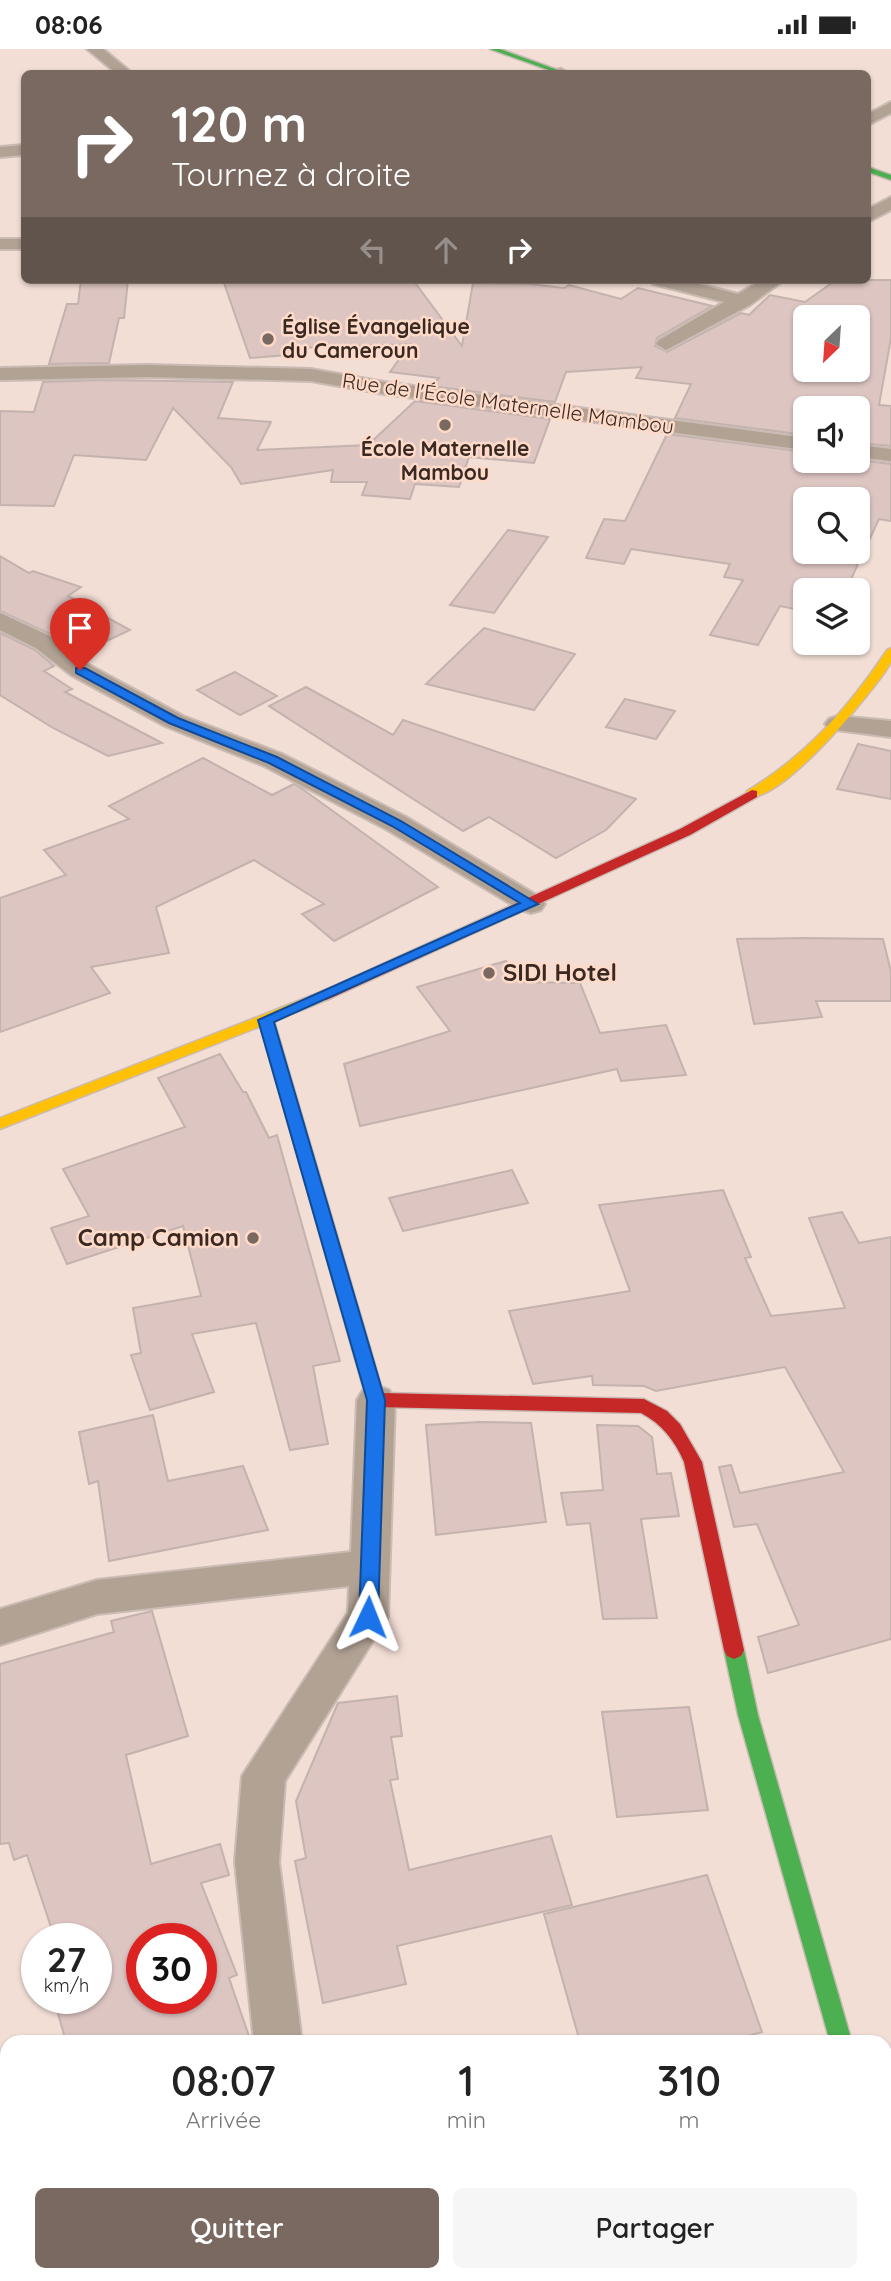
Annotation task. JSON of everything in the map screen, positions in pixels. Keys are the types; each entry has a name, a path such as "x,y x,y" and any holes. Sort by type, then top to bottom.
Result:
{"main road":[{"path":"493,49 526,53 560,70"},
{"path":"871,171 891,177"},
{"path":"871,183 891,190"},
{"path":"0,1124 266,1020 531,904 685,832 771,784 838,725 875,681 891,652"},
{"path":"266,1020 376,1400 644,1406 668,1417 681,1434 693,1462 748,1715 839,2035"}],"street":[{"path":"94,49 121,70"},
{"path":"871,118 891,107"},
{"path":"0,152 21,150"},
{"path":"871,215 891,202"},
{"path":"0,244 21,244"},
{"path":"677,284 743,300"},
{"path":"667,344 769,284"},
{"name":"Rue de l'École Maternelle Mambou","path":"0,374 147,371 311,375 397,390 793,442"},
{"path":"870,452 891,455"},
{"path":"0,620 45,643 80,670 174,721 273,760 396,824 531,904"},
{"path":"838,725 891,729"},
{"path":"277,2035 257,1861 264,1776 368,1617 376,1400"},
{"path":"0,1627 97,1597 370,1567"}],"building":[{"path":"871,280 891,280 891,338 879,405 891,406 891,446 870,444 870,396 793,396 793,433 675,418 691,384 636,378 642,367 566,372 555,402 431,386 439,378 390,372 410,344 296,348 298,354 250,358 224,284 416,284 462,346 473,284 530,284 564,288 569,285 621,299 638,288 712,306 657,338 655,346 667,352 741,313 749,315 770,295 805,302 830,284 871,284"},
{"path":"80,284 128,284 124,318 119,318 109,363 49,364 67,304 78,304"},
{"path":"43,382 233,382 218,418 271,422 257,450 368,445 415,401 550,419 534,463 469,457 459,487 415,484 410,499 362,495 367,482 331,482 333,470 241,484 231,467 173,408 146,460 74,455 54,506 0,505 0,411 34,412"},
{"path":"667,434 793,450 793,473 870,473 870,461 891,464 891,521 879,519 870,538 870,487 793,487 793,564 858,564 852,578 793,578 793,609 780,606 758,645 710,635 743,580 724,577 730,564 631,549 624,564 586,558 604,519 625,521"},
{"path":"508,530 548,537 494,613 450,605"},
{"path":"0,556 29,573 33,571 81,587 68,596 130,630 79,654 55,636 0,611"},
{"path":"484,628 575,654 534,710 426,684"},
{"path":"0,633 35,650 54,666 44,671 72,689 65,692 162,743 108,756 53,728 0,695"},
{"path":"235,672 277,696 240,715 197,690"},
{"path":"306,687 393,735 403,720 636,799 606,830 556,858 489,817 463,831 269,706"},
{"path":"625,699 675,711 656,739 606,727"},
{"path":"858,744 891,751 891,799 837,789"},
{"path":"203,758 272,795 294,784 438,887 334,941 302,914 324,904 254,860 156,907 169,953 91,967 110,993 0,1032 0,898 66,875 44,850 129,819 109,806"},
{"path":"737,939 883,939 891,972 891,1001 816,1001 822,1017 754,1024"},
{"path":"506,961 523,982 580,983 600,1033 666,1025 686,1075 621,1081 617,1069 360,1126 344,1064 450,1031 417,987"},
{"path":"220,1054 243,1092 246,1092 269,1138 277,1135 340,1361 313,1366 328,1444 290,1450 256,1323 192,1334 214,1392 150,1410 131,1355 141,1353 133,1308 201,1296 183,1226 67,1264 51,1228 89,1216 63,1169 185,1127 158,1078"},
{"path":"512,1170 528,1203 403,1231 389,1198"},
{"path":"723,1190 751,1257 745,1258 771,1316 845,1308 809,1218 842,1212 859,1243 891,1237 891,1639 768,1673 758,1637 799,1625 757,1524 734,1527 719,1467 731,1465 740,1493 844,1472 785,1367 656,1391 644,1386 593,1385 592,1376 533,1384 509,1311 630,1291 599,1205"},
{"path":"153,1415 168,1481 243,1466 268,1530 109,1561 98,1481 89,1484 79,1432"},
{"path":"531,1423 546,1522 436,1535 426,1425"},
{"path":"597,1425 638,1426 652,1437 657,1474 671,1473 679,1516 641,1519 657,1618 603,1619 590,1523 567,1525 561,1493 603,1490"},
{"path":"152,1611 188,1736 126,1755 151,1864 220,1844 229,1875 201,1883 217,1923 126,1923 126,2014 217,2014 217,1924 237,1975 229,1978 249,2035 64,2035 58,2014 112,2014 112,1923 50,1923 27,1855 14,1860 9,1843 0,1844 0,1664 114,1632 111,1621"},
{"path":"397,1696 402,1736 391,1737 398,1779 390,1780 409,1870 551,1836 572,1905 397,1946 406,1984 323,2003 295,1861 306,1858 296,1801 338,1703"},
{"path":"689,1707 708,1810 617,1817 602,1712"},
{"path":"707,1875 762,2032 751,2035 578,2035 544,1914"}],"traffic: fast":[{"path":"493,49 553,70"},
{"path":"871,170 891,178"},
{"path":"734,1650 748,1715 839,2035"}],"traffic: slow":[{"path":"752,794 792,767 831,732 865,692 891,652"},
{"path":"0,1124 326,995"},
{"path":"266,1020 361,1348"}],"traffic: jam":[{"path":"326,995 685,832 752,794"},
{"path":"361,1348 376,1400 644,1406 661,1416 680,1436 693,1462 734,1650"}],"place":[{"name":"Église Évangelique du Cameroun","path":"268,339"},
{"name":"École Maternelle Mambou","path":"445,425"},
{"name":"SIDI Hotel","path":"489,973"},
{"name":"Camp Camion","path":"253,1238"}],"route":[{"path":"80,670 174,721 273,760 396,824 531,904 266,1020 376,1400 368,1617"}]}
